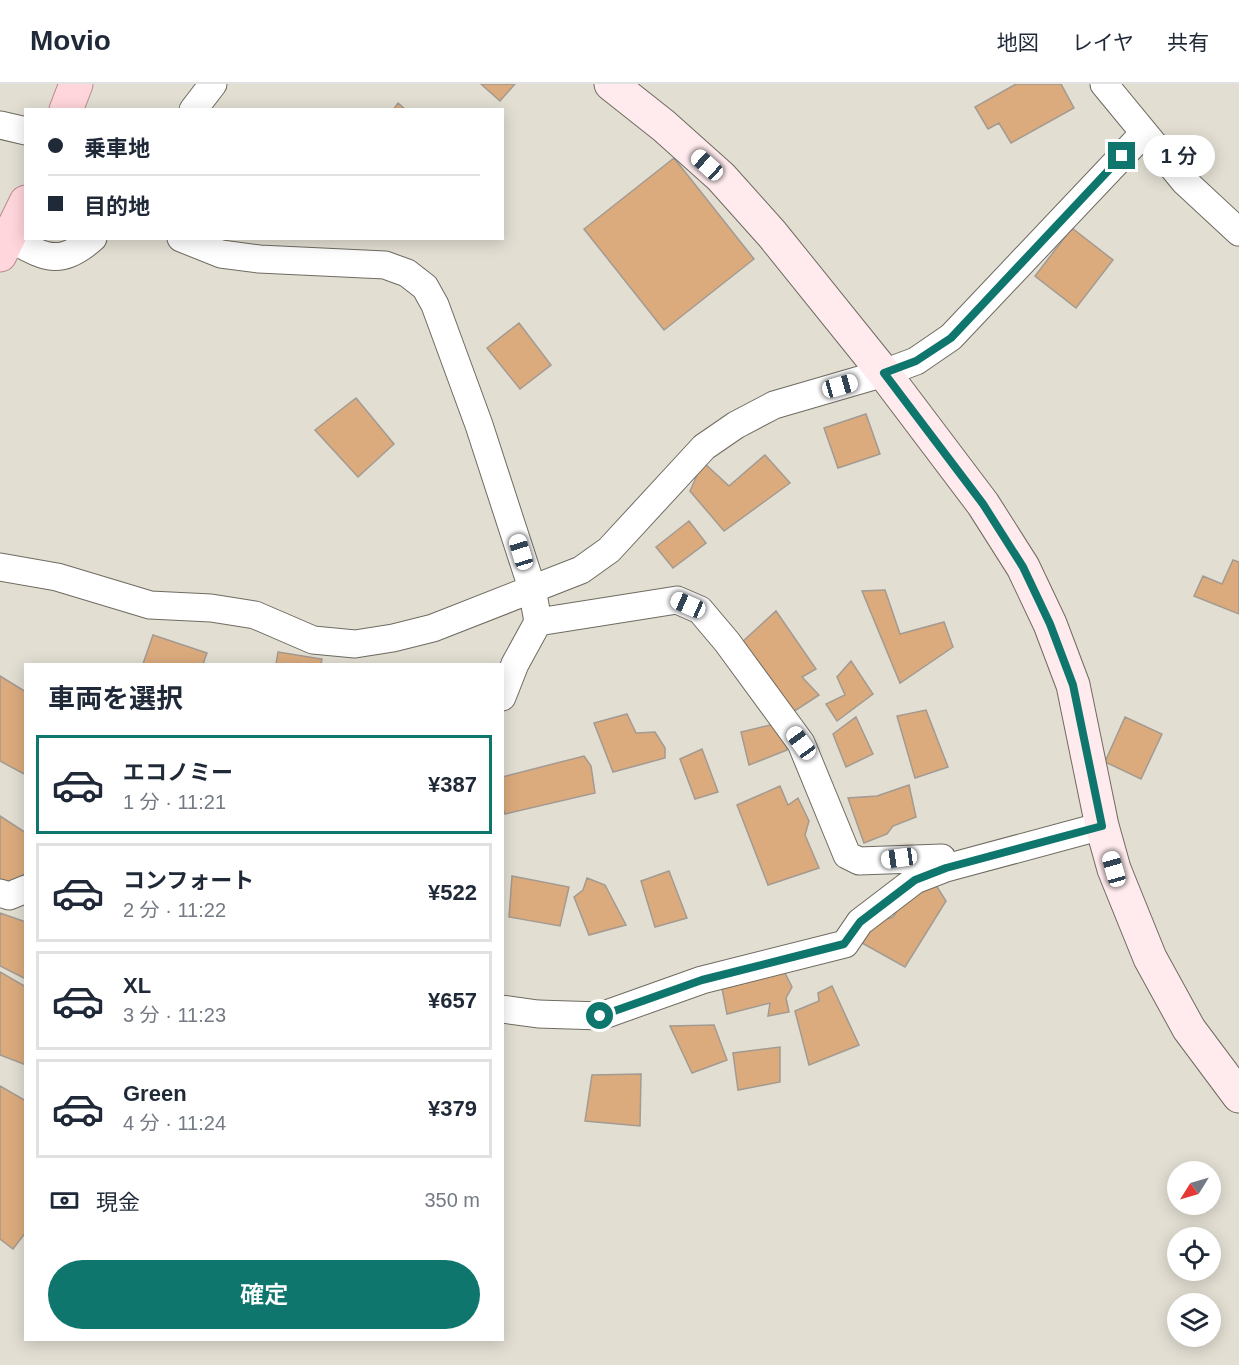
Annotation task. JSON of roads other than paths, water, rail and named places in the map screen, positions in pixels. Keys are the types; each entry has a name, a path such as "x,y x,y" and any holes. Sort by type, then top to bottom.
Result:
{"main road":[{"path":"67,108 76,84"},
{"path":"4,247 24,206"}],"street":[{"path":"195,108 213,84"},
{"path":"611,84 664,126 721,177 772,234 884,373 983,504 1023,567 1050,624 1073,685 1102,826 1114,869 1150,958 1189,1029 1239,1096"},
{"path":"1104,84 1184,181 1239,232"},
{"path":"0,124 24,130"},
{"path":"0,567 57,577 150,605 211,608 255,615 313,640 355,644 433,628 582,570 609,550 704,447 736,425 774,405 884,373 916,361 951,338 1144,133"},
{"path":"4,247 64,258 81,249 91,240"},
{"path":"186,240 221,254 259,259 385,265 407,273 425,286 435,305 479,424 532,588 538,622 515,664 504,692"},
{"path":"538,622 677,600 700,610 727,642 801,743 847,855 859,861 942,858 946,868"},
{"path":"504,1009 538,1014 600,1016 702,980 844,944 860,922 915,880 946,868 1102,826"},
{"path":"0,893 9,896 24,891"}]}
